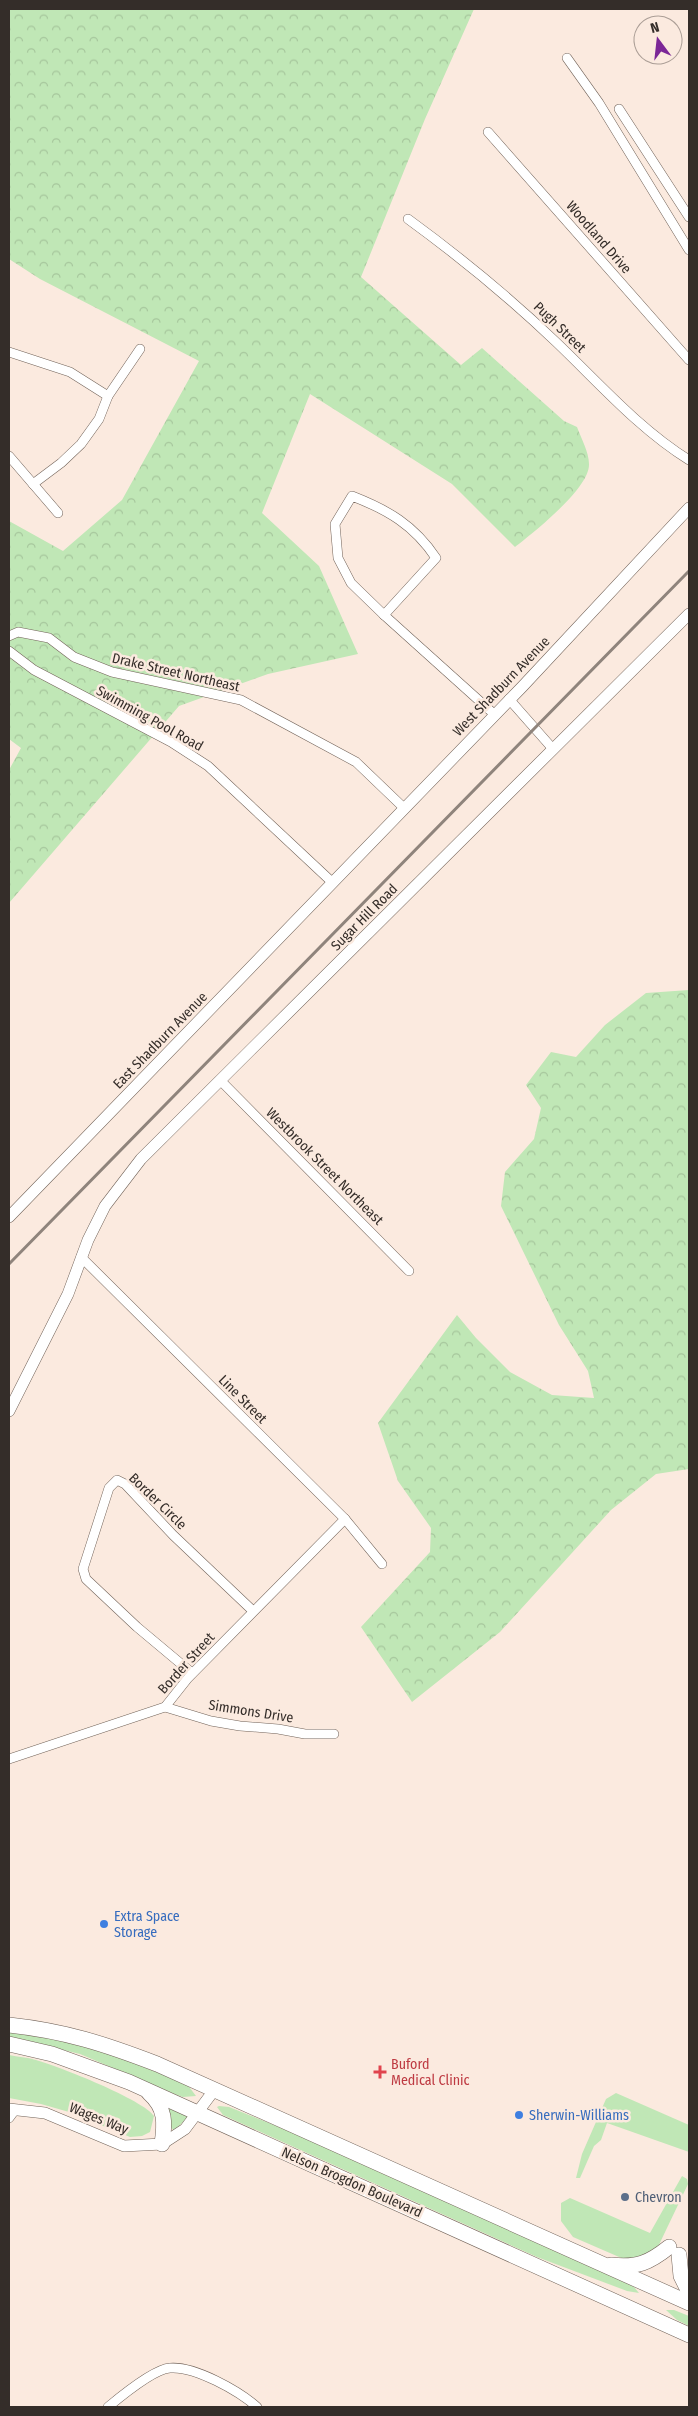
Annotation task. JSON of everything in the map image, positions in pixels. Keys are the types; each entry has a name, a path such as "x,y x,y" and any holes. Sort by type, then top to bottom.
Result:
{"highway":[{"name":"Nelson Brogdon Boulevard","path":"9,2026 59,2032 98,2042 157,2064 689,2304"},
{"name":"Nelson Brogdon Boulevard","path":"9,2044 28,2047 88,2065 142,2088 689,2334"},
{"path":"142,2088 162,2108 164,2119 162,2144"},
{"path":"601,2264 625,2266 643,2264 674,2251 681,2276 689,2292"}],"street":[{"path":"568,58 599,103 689,250"},
{"path":"619,109 689,216"},
{"name":"Woodland Drive","path":"488,132 689,360"},
{"name":"Pugh Street","path":"408,218 461,257 503,293 635,417 689,460"},
{"path":"32,484 61,463 81,444 99,419 108,396 140,349"},
{"path":"9,352 70,372 108,396"},
{"path":"9,456 58,513"},
{"path":"384,615 436,558 426,542 402,522 382,508 352,496 335,524 338,558 351,583 384,615 494,714"},
{"name":"West Shadburn Avenue","path":"333,883 689,508"},
{"name":"Sugar Hill Road","path":"9,1411 68,1294 81,1256 105,1206 141,1159 689,614"},
{"name":"Drake Street Northeast","path":"9,636 18,632 49,638 74,658 112,672 241,700 356,762 404,808"},
{"name":"Swimming Pool Road","path":"9,651 34,670 171,742 208,766 333,883"},
{"path":"509,699 553,749"},
{"name":"East Shadburn Avenue","path":"9,1216 333,883"},
{"name":"Westbrook Street Northeast","path":"221,1081 409,1271"},
{"name":"Line Street","path":"81,1256 345,1519 382,1564"},
{"name":"Border Circle","path":"192,1673 137,1627 86,1579 83,1569 108,1488 117,1480 125,1484 173,1535 252,1610"},
{"name":"Border Street","path":"9,1759 165,1707 192,1673 252,1610 323,1543 345,1519"},
{"name":"Simmons Drive","path":"165,1707 211,1721 240,1726 278,1729 305,1734 334,1734"},
{"path":"162,2144 185,2128 215,2089"},
{"name":"Wages Way","path":"11,2112 45,2113 124,2146 162,2144"},
{"path":"108,2407 129,2388 169,2368 192,2372 220,2384 245,2397 257,2407"}],"green space":[{"path":"9,9 474,9 425,119 361,277 461,365 482,348 564,421 577,427 589,459 589,464 587,474 571,497 547,521 515,547 452,484 310,394 262,513 319,566 358,654 268,674 179,706 9,903 9,770 21,748 9,739 9,521 63,551 122,500 199,361 40,279 9,259"},
{"path":"689,990 689,1469 656,1474 611,1510 500,1632 412,1702 361,1627 430,1552 431,1528 398,1481 378,1423 457,1315 476,1338 510,1372 552,1395 594,1398 588,1371 559,1325 501,1206 505,1172 534,1139 541,1108 526,1085 551,1052 576,1057 605,1025 646,993"},
{"path":"9,2031 82,2043 187,2084 196,2096 183,2097 174,2094 80,2054 9,2037"},
{"path":"9,2055 33,2059 62,2069 100,2084 134,2101 154,2116 150,2132 142,2136 130,2137 69,2112 9,2098"},
{"path":"616,2093 689,2125 689,2152 607,2123 601,2140 594,2146 580,2178 576,2178 582,2154 606,2099"},
{"path":"167,2107 188,2117 174,2131 170,2126"},
{"path":"217,2107 229,2107 304,2137 613,2276 634,2287 639,2293 627,2291 537,2257 223,2115"},
{"path":"682,2176 687,2179 688,2184 656,2251 652,2254 626,2260 573,2237 561,2221 561,2203 570,2198 650,2233"},
{"path":"666,2310 674,2310 689,2316 689,2326 677,2320"}],"railway":[{"path":"9,1264 689,571"}],"place":[{"name":"Extra Space Storage","path":"104,1924"},
{"name":"Buford Medical Clinic","path":"380,2072"},
{"name":"Sherwin-Williams","path":"519,2115"},
{"name":"Chevron","path":"625,2197"}]}
